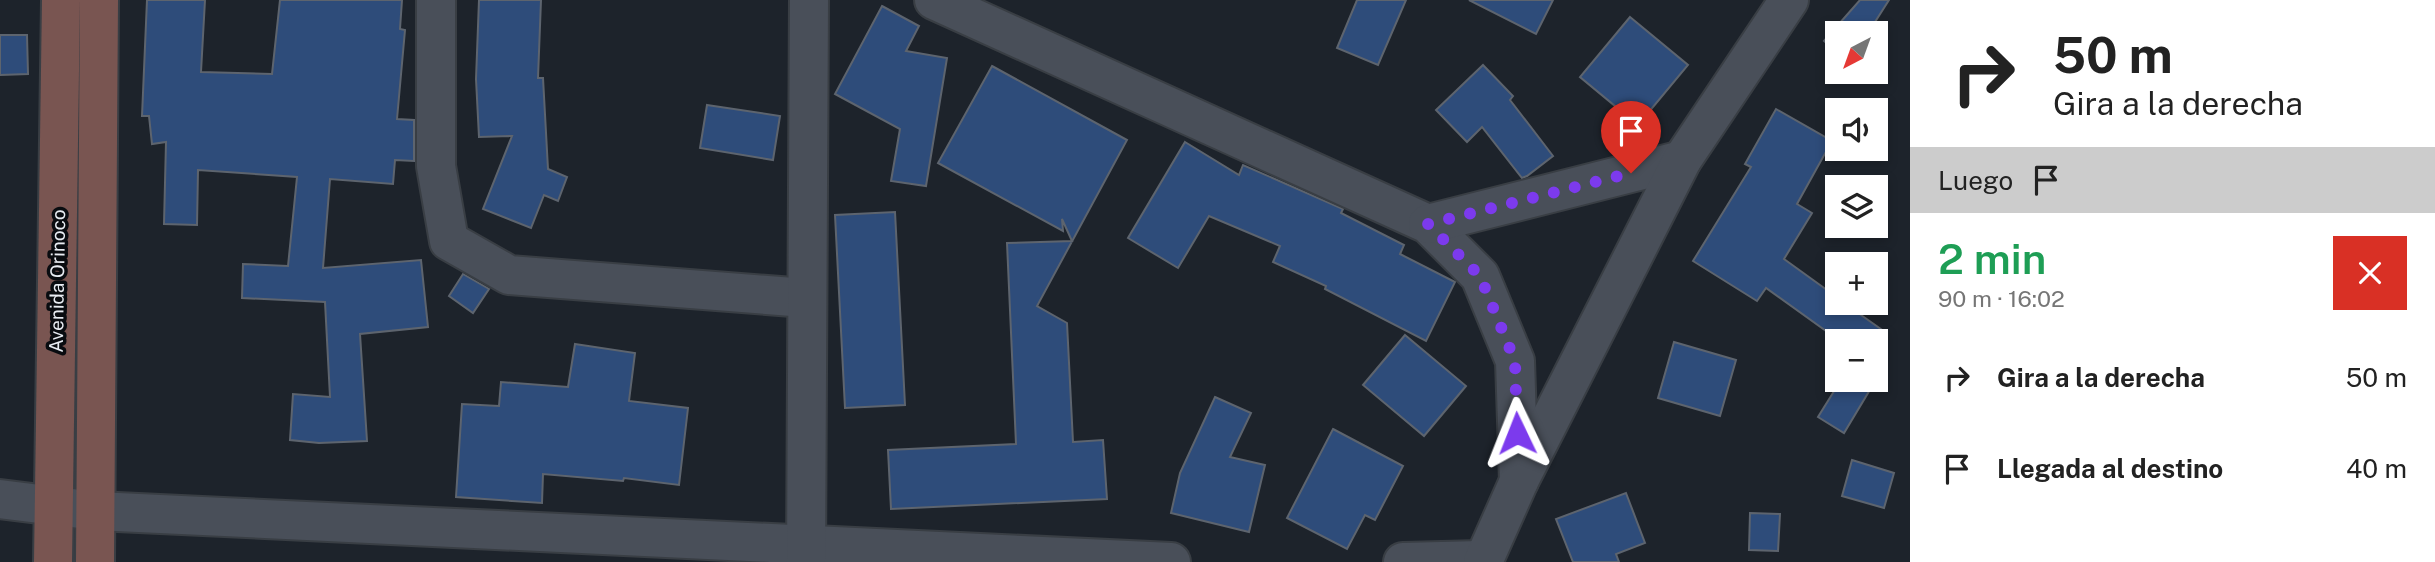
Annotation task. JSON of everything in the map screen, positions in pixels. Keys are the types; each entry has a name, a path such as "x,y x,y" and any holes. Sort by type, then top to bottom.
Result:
{"main road":[{"name":"Avenida Orinoco","path":"53,562 61,0"},
{"name":"Avenida Orinoco","path":"95,562 99,0"}],"street":[{"path":"436,0 436,166 449,241 509,275 806,298"},
{"path":"807,553 809,0"},
{"path":"934,0 1428,224 1480,276 1515,361 1518,481"},
{"path":"1402,562 1482,561 1518,481 1682,160 1789,0"},
{"path":"1428,224 1682,160"},
{"path":"0,499 96,511 807,553 1171,562"}],"building":[{"path":"147,0 205,0 201,72 272,74 280,0 402,0 400,29 405,30 397,119 414,120 414,161 395,160 393,184 330,179 323,268 421,260 428,327 360,334 367,441 319,443 290,440 293,394 330,397 325,302 242,298 243,264 288,266 297,177 198,170 197,225 164,224 166,142 152,144 149,116 142,116"},
{"path":"479,0 541,0 538,78 543,78 548,169 567,177 558,201 544,195 531,228 483,209 512,136 479,137 476,79"},
{"path":"1357,0 1406,0 1378,65 1337,48"},
{"path":"1469,0 1553,0 1536,34"},
{"path":"1860,0 1889,0 1876,21 1842,21"},
{"path":"882,6 919,26 906,51 947,58 926,186 891,181 900,129 835,94"},
{"path":"1630,17 1688,65 1638,125 1580,77"},
{"path":"0,35 27,35 28,74 0,75"},
{"path":"1483,65 1513,96 1510,100 1553,156 1522,178 1482,127 1467,142 1436,110"},
{"path":"992,66 1127,140 1037,306 1067,323 1073,442 1103,440 1107,499 891,509 888,450 1016,444 1007,243 1072,241 1062,219 1063,231 938,163"},
{"path":"707,105 780,116 773,160 700,148"},
{"path":"1776,109 1825,137 1825,154 1797,204 1812,213 1784,259 1825,289 1825,315 1861,315 1881,329 1825,330 1766,288 1757,301 1693,261 1751,167 1745,164"},
{"path":"1185,142 1239,175 1243,165 1343,209 1341,213 1404,245 1400,254 1455,282 1426,341 1325,289 1326,286 1273,262 1280,246 1209,216 1178,268 1128,238"},
{"path":"895,212 905,405 845,408 835,215"},
{"path":"463,274 489,289 473,313 449,296"},
{"path":"1405,335 1466,386 1424,436 1363,385"},
{"path":"1674,342 1736,360 1720,416 1658,398"},
{"path":"575,344 635,353 629,401 688,408 679,485 624,478 623,481 543,474 542,503 456,497 462,404 499,406 501,382 568,387"},
{"path":"1834,392 1869,392 1844,433 1818,417"},
{"path":"1215,397 1251,413 1230,457 1265,465 1249,532 1171,513 1180,473"},
{"path":"1333,429 1403,466 1375,520 1365,515 1347,549 1287,518"},
{"path":"1852,460 1894,473 1884,508 1842,496"},
{"path":"1626,493 1645,543 1616,554 1619,562 1573,562 1556,519"},
{"path":"1750,513 1780,514 1778,551 1749,550"}],"route":[{"path":"1517,433 1515,361 1480,276 1428,224 1631,173"}]}
